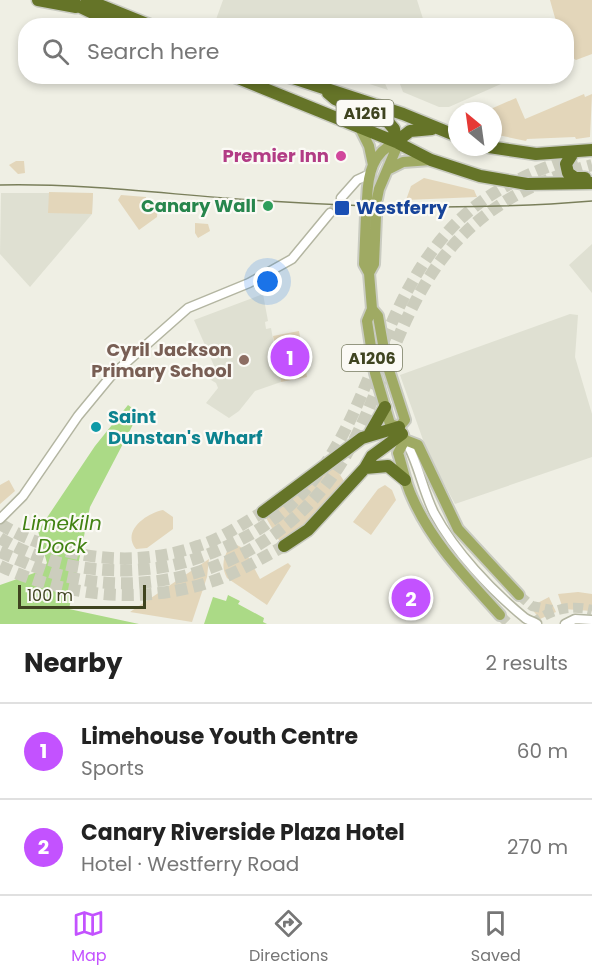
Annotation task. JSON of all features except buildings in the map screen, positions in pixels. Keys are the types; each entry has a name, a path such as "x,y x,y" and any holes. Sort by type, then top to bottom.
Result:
{"highway":[{"path":"38,0 77,2 128,18"},
{"path":"77,2 106,18"},
{"name":"A1261","path":"252,84 361,130 396,142 431,160 480,176 553,185 592,183"},
{"name":"A1261","path":"307,84 325,91 337,92 448,133"},
{"name":"A1261","path":"325,91 335,99 388,122 394,129 396,142"},
{"name":"A1261","path":"396,142 410,131 437,129"},
{"path":"502,150 522,154 583,152"},
{"path":"583,152 566,164 568,173 575,178 592,178"},
{"path":"263,512 327,463 369,435 385,407"},
{"path":"369,435 402,434"},
{"path":"284,546 308,530 372,456 402,434"},
{"path":"364,468 388,466 405,480"}],"main road":[{"path":"361,130 369,146 372,169 370,196"},
{"path":"372,169 381,148 396,142"},
{"path":"370,196 379,189 389,169 396,142"},
{"path":"389,169 402,162 431,160"},
{"name":"A1206","path":"371,215 364,264 369,273 372,309 367,321 371,355 390,424 418,445 452,515 464,527 471,542 519,595"},
{"name":"A1206","path":"372,309 378,316 386,361 405,420 398,453 405,480 418,509 446,555 500,615"}],"street":[{"path":"341,198 372,169"},
{"path":"351,188 370,196"},
{"path":"0,519 23,496 78,416 117,371 188,308 249,283 292,259 330,213"},
{"path":"402,434 409,461 414,464 423,491 446,533 468,560 528,622 537,624"},
{"path":"565,624 579,618 592,620"}],"shaded area":[{"path":"223,0 417,0 423,18 217,18"},
{"path":"550,0 592,0 592,54 574,59 574,18 555,18"},
{"path":"369,84 385,84 388,90"},
{"path":"400,84 501,84 460,102 448,102 448,107 439,107 403,92"},
{"path":"584,94 585,97 592,94 590,137 527,139 526,141 502,136 502,104 516,98 525,119"},
{"path":"16,161 24,161 25,173 18,174 9,165"},
{"path":"424,178 474,190 477,197 406,200 411,186"},
{"path":"49,192 93,193 92,214 48,213"},
{"path":"1,193 93,193 92,214 30,287 0,254"},
{"path":"121,195 146,197 146,201 158,202 157,217 139,230 118,200"},
{"path":"195,223 208,224 210,231 198,238 195,233"},
{"path":"592,244 592,293 569,265"},
{"name":"Cyril Jackson Primary School","path":"263,294 268,321 265,322 266,329 271,328 281,382 255,391 239,411 229,418 206,403 218,388 216,383 206,377 215,368 194,320"},
{"path":"570,314 578,315 575,357 592,414 592,457 455,504 428,454 400,375"},
{"path":"299,331 307,377 281,382 273,336"},
{"path":"335,467 344,481 308,522 280,542 265,516"},
{"path":"9,480 15,491 0,504 0,485"},
{"path":"385,485 392,490 396,500 371,535 353,522 378,489"},
{"path":"163,510 173,517 173,529 147,548 136,549 132,536 138,524 150,515"},
{"path":"237,545 244,549 260,579 288,563 291,566 267,605 227,578 223,566 224,559 229,548"},
{"path":"209,559 207,577 192,622 130,612"},
{"path":"578,592 592,594 592,611 563,609 558,594"},
{"path":"549,597 556,612 540,619 530,607"}],"water":[{"name":"Limekiln Dock","path":"128,405 139,413 90,507 69,609 139,624 0,624 0,585 40,571 47,563 38,531 95,446"},
{"path":"228,595 240,601 238,604 264,618 263,622 267,624 204,624 213,597 226,601"}],"tunnel":[{"path":"0,538 18,548 56,562 96,569 137,570 182,563 251,534 290,505 320,471 343,434 397,312 418,272 445,235 473,208 505,187 539,170 576,157"},
{"path":"0,552 68,577 110,583 152,582 193,574 232,559 268,539 300,513 328,482 351,446 409,314 422,289 456,242 486,215 518,194 554,177 592,165"},
{"path":"330,213 341,198"},
{"path":"0,524 23,536 71,552 97,557 148,557 173,553 207,543 263,512"},
{"path":"0,566 50,584 103,594 130,595 184,589 220,579 284,546"},
{"path":"519,595 532,606 552,610"},
{"path":"532,624 545,615 568,608 592,610"},
{"path":"500,615 509,624"}],"tram line":[{"path":"0,185 67,186 349,205 471,207 592,201"}],"place":[{"name":"Premier Inn","path":"341,156"},
{"name":"Canary Wall","path":"268,206"},
{"name":"Westferry","path":"342,208"},
{"name":"Limehouse Youth Centre","path":"290,357"},
{"name":"Cyril Jackson Primary School","path":"244,360"},
{"name":"Saint Dunstan's Wharf","path":"96,427"},
{"name":"Canary Riverside Plaza Hotel","path":"411,598"}]}
